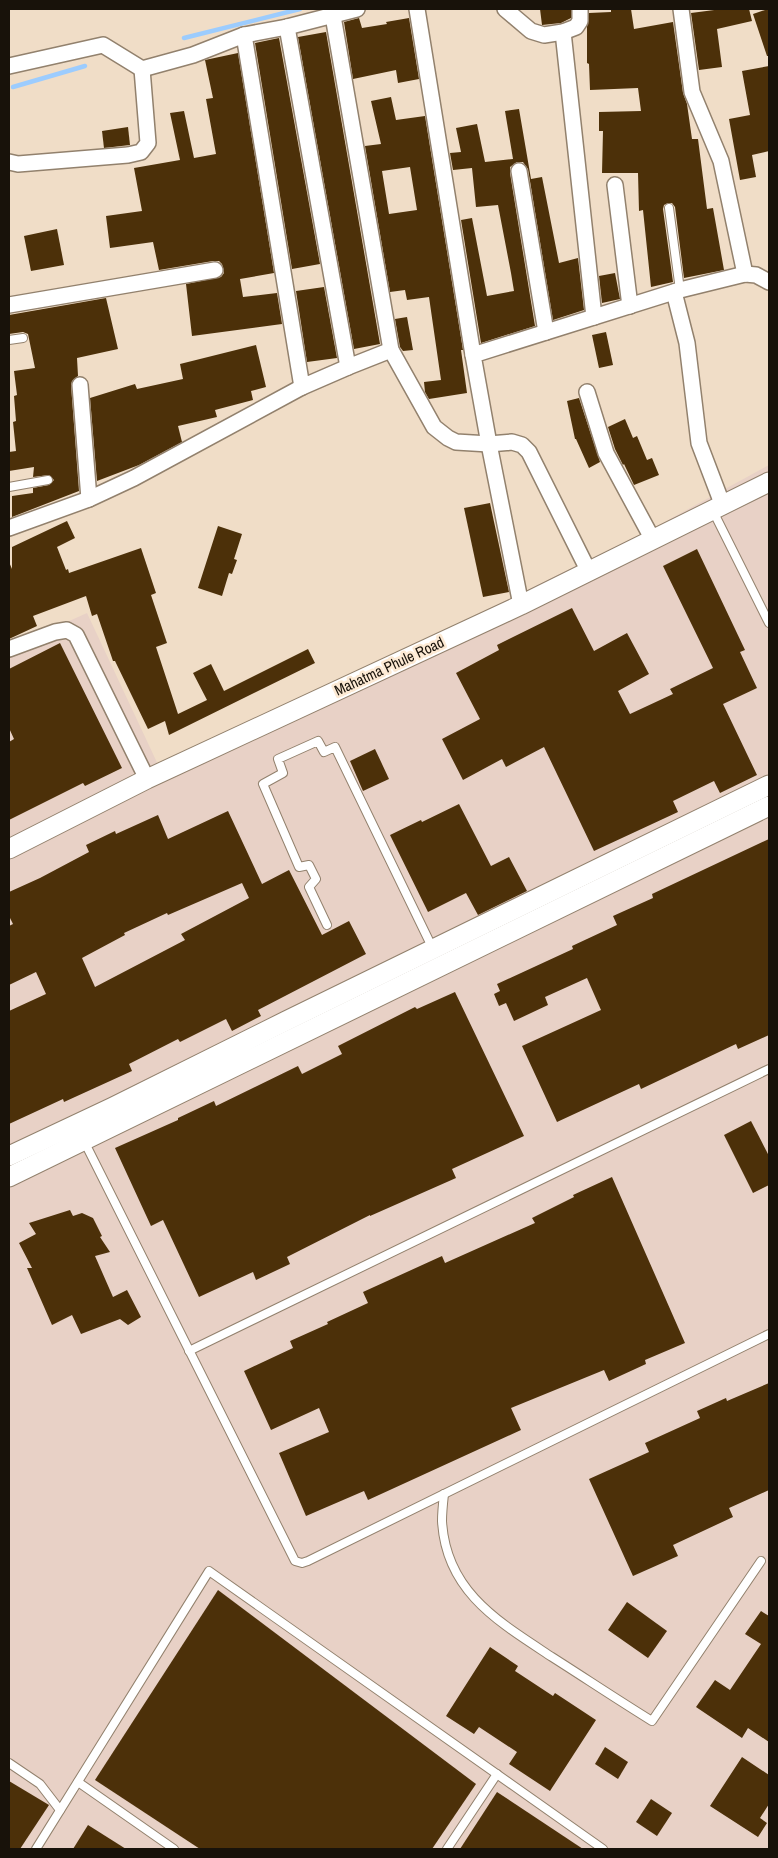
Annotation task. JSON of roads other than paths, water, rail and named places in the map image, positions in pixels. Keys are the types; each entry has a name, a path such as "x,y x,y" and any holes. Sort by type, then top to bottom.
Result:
{"street":[{"path":"9,66 103,45 142,69 193,55 244,35 287,27 357,9"},
{"path":"417,9 473,355 521,605"},
{"path":"505,9 532,31 544,35 564,32 576,27 580,21 580,9"},
{"path":"680,9 692,92 721,161 745,274"},
{"path":"333,16 391,350 434,427 448,438 456,442 489,444 512,442 522,445 529,452 588,572"},
{"path":"287,27 348,366"},
{"path":"564,32 594,317"},
{"path":"244,35 302,387"},
{"path":"9,162 18,164 128,156 141,152 148,143 142,69"},
{"path":"519,171 546,332"},
{"path":"615,185 630,306"},
{"path":"9,305 215,270"},
{"path":"473,355 677,291 745,274 756,275 769,282"},
{"path":"677,291 687,343 699,443 718,508"},
{"path":"9,528 89,499 134,478 302,387 348,366 391,350"},
{"path":"80,385 89,499"},
{"path":"587,392 606,453 653,540"},
{"name":"Mahatma Phule Road","path":"9,849 147,779 521,605 769,482"},
{"path":"9,649 55,632 67,630 76,635 147,779"},
{"path":"9,1156 113,1107 769,785"},
{"path":"9,1177 769,806"},
{"path":"589,873 598,890"}],"lane":[{"path":"668,208 677,291"},
{"path":"9,340 23,338"},
{"path":"9,487 48,480"},
{"path":"718,508 769,623"},
{"path":"327,925 309,887 316,880 310,865 299,867 263,784 283,773 278,759 318,741 324,752 335,747 433,949"},
{"path":"189,1351 769,1068"},
{"path":"84,1139 295,1561 302,1563 769,1334"},
{"path":"444,1494 442,1519 449,1559 470,1594 500,1623 652,1721 761,1561"},
{"path":"36,1849 209,1571 603,1849"},
{"path":"9,1763 40,1784 60,1810"},
{"path":"447,1849 497,1774"},
{"path":"78,1782 174,1849"}],"waterway":[{"path":"184,38 300,9"},
{"path":"13,87 85,66"}]}
